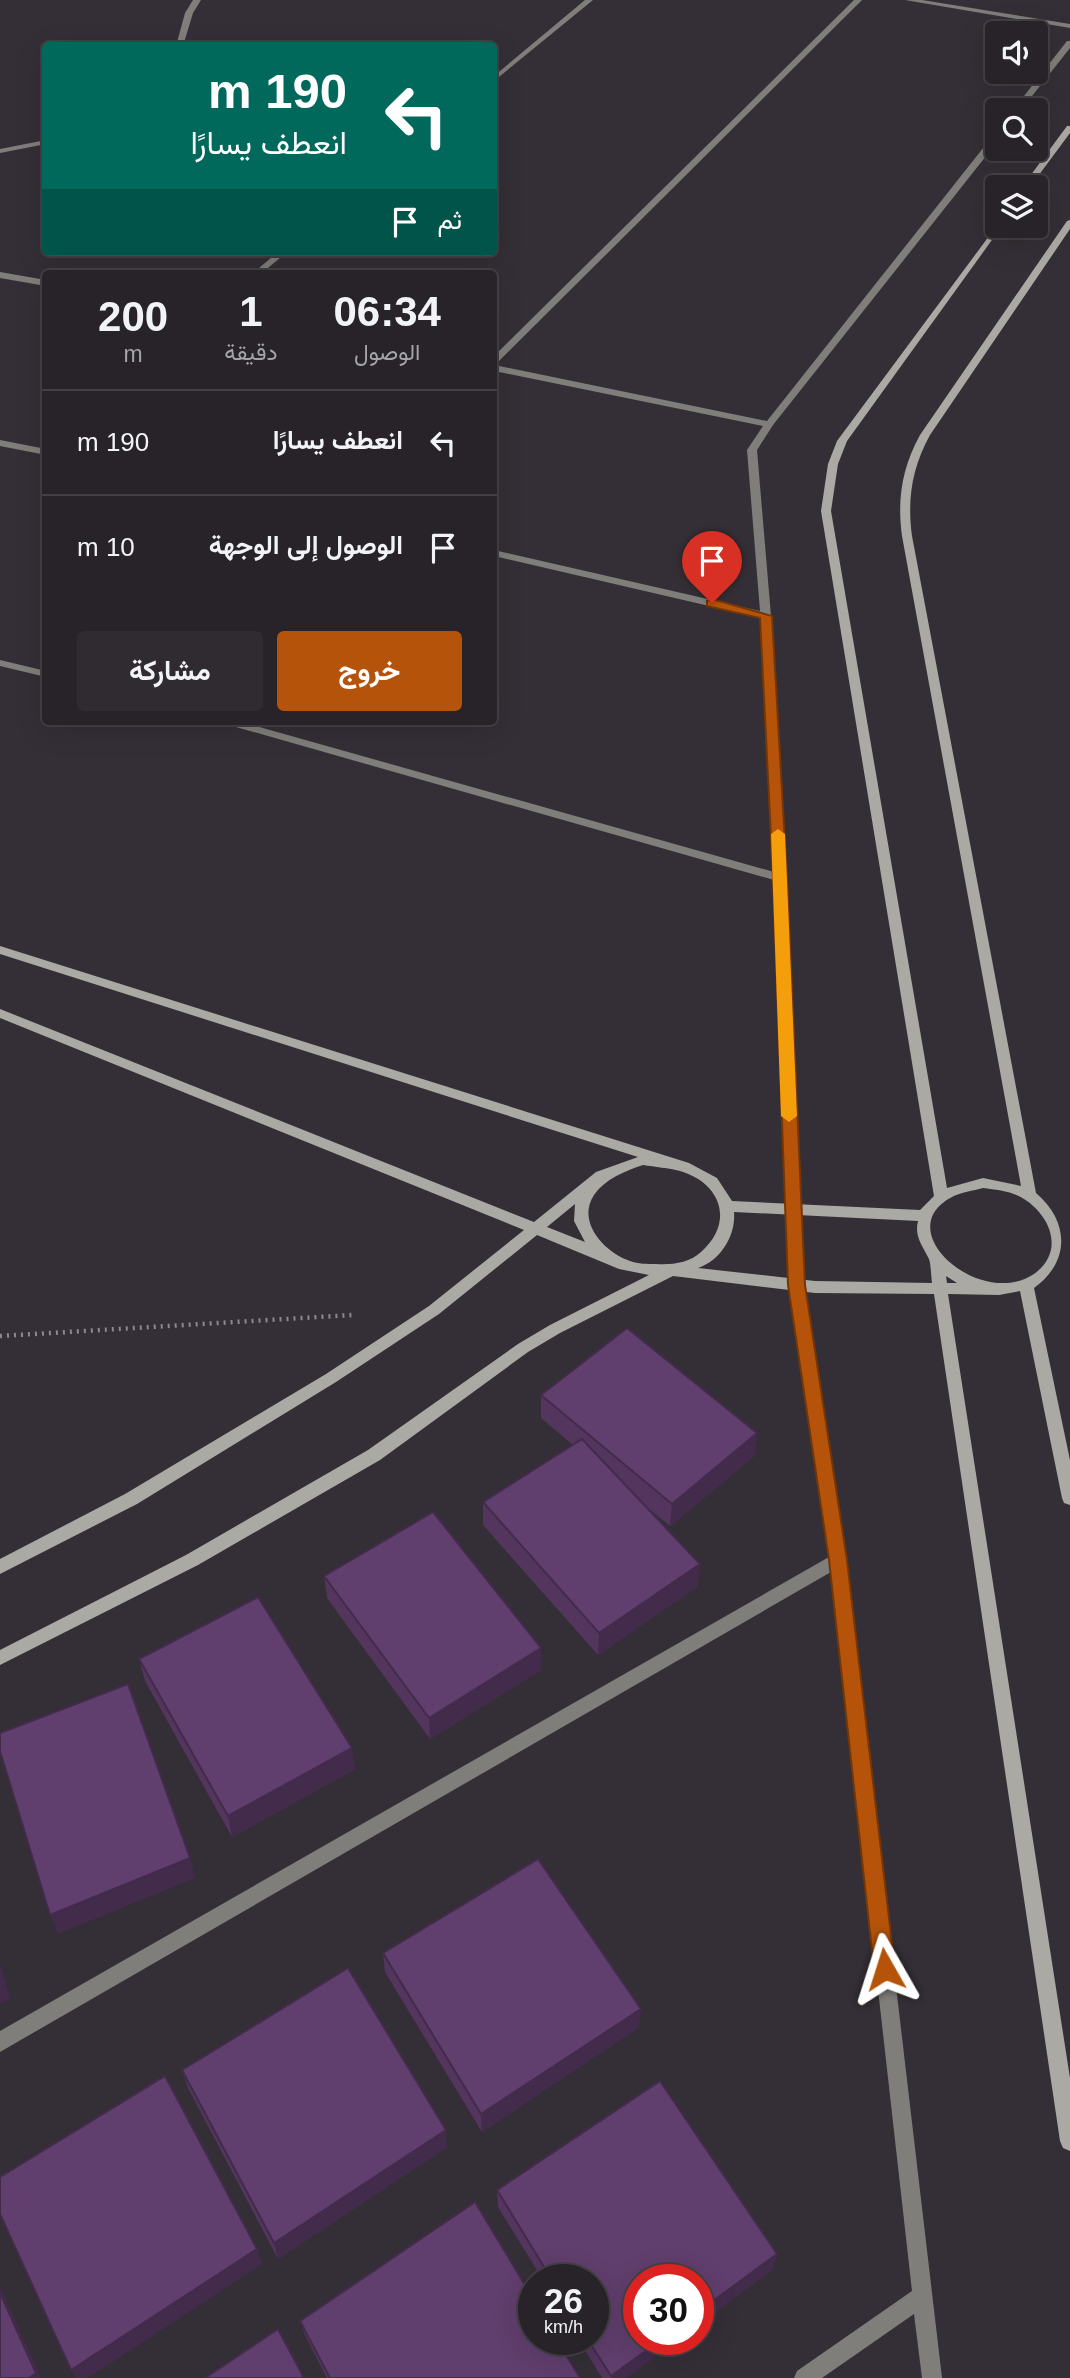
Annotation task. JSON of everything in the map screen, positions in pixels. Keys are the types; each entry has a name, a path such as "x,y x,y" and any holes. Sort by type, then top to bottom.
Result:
{"street":[{"path":"180,42 189,13 197,0"},
{"path":"497,77 589,0"},
{"path":"497,358 858,0"},
{"path":"909,0 1070,26"},
{"path":"1026,98 1070,43"},
{"path":"1035,175 1070,128"},
{"path":"0,150 42,143"},
{"path":"932,2378 838,1560 796,1285 780,878 766,616 752,450 769,424 985,151"},
{"path":"1030,1196 907,536 903,493 906,473 925,435 1070,223"},
{"path":"941,1195 826,511 833,464 856,419 989,238"},
{"path":"261,270 278,256"},
{"path":"0,275 42,282"},
{"path":"497,369 769,424"},
{"path":"1,445 42,451"},
{"path":"497,553 766,616"},
{"path":"0,663 42,673"},
{"path":"240,725 780,878"},
{"path":"0,950 689,1166 707,1177 720,1190 728,1206 729,1223 723,1240 710,1254 692,1264 671,1270 523,1348 374,1455 192,1560 0,1658"},
{"path":"0,1013 627,1266 649,1270 671,1270 796,1285 1002,1289 1026,1286 1045,1276 1059,1262 1067,1245 1059,1226 1047,1209 1030,1196 1007,1186 983,1183 960,1186 941,1195 928,1208 922,1226 925,1244 936,1261 954,1276 977,1285 1002,1289"},
{"path":"0,1567 131,1499 331,1378 433,1310 601,1176 621,1165 643,1160 668,1161"},
{"path":"601,1176 587,1191 582,1208 582,1225 592,1242 607,1257"},
{"path":"728,1206 925,1216"},
{"path":"936,1261 1070,2141"},
{"path":"1026,1286 1070,1498"},
{"path":"0,2042 838,1560"},
{"path":"804,2378 922,2296"}],"path":[{"path":"0,1336 433,1310"}],"building":[{"path":"627,1328 757,1433 672,1504 541,1395"},
{"path":"582,1439 700,1564 599,1633 483,1502"},
{"path":"433,1512 541,1648 429,1718 324,1576"},
{"path":"258,1597 352,1748 228,1816 139,1659"},
{"path":"128,1684 190,1858 50,1915 0,1751 0,1733"},
{"path":"538,1859 641,2009 481,2114 383,1953"},
{"path":"348,1968 446,2130 274,2243 182,2070"},
{"path":"165,2076 257,2249 71,2370 0,2214 0,2177"},
{"path":"660,2081 777,2254 714,2300 714,2264 623,2264 623,2355 640,2355 611,2376 598,2355 609,2355 609,2264 542,2264 497,2190"},
{"path":"475,2202 518,2273 518,2355 566,2355 580,2378 330,2378 300,2321"},
{"path":"0,2293 36,2373 29,2378 0,2378"},
{"path":"278,2329 304,2378 205,2378"}],"slow traffic":[{"path":"778,834 789,1116"}],"route":[{"path":"712,603 766,616 780,878 796,1285 838,1560 885,1969"}]}
